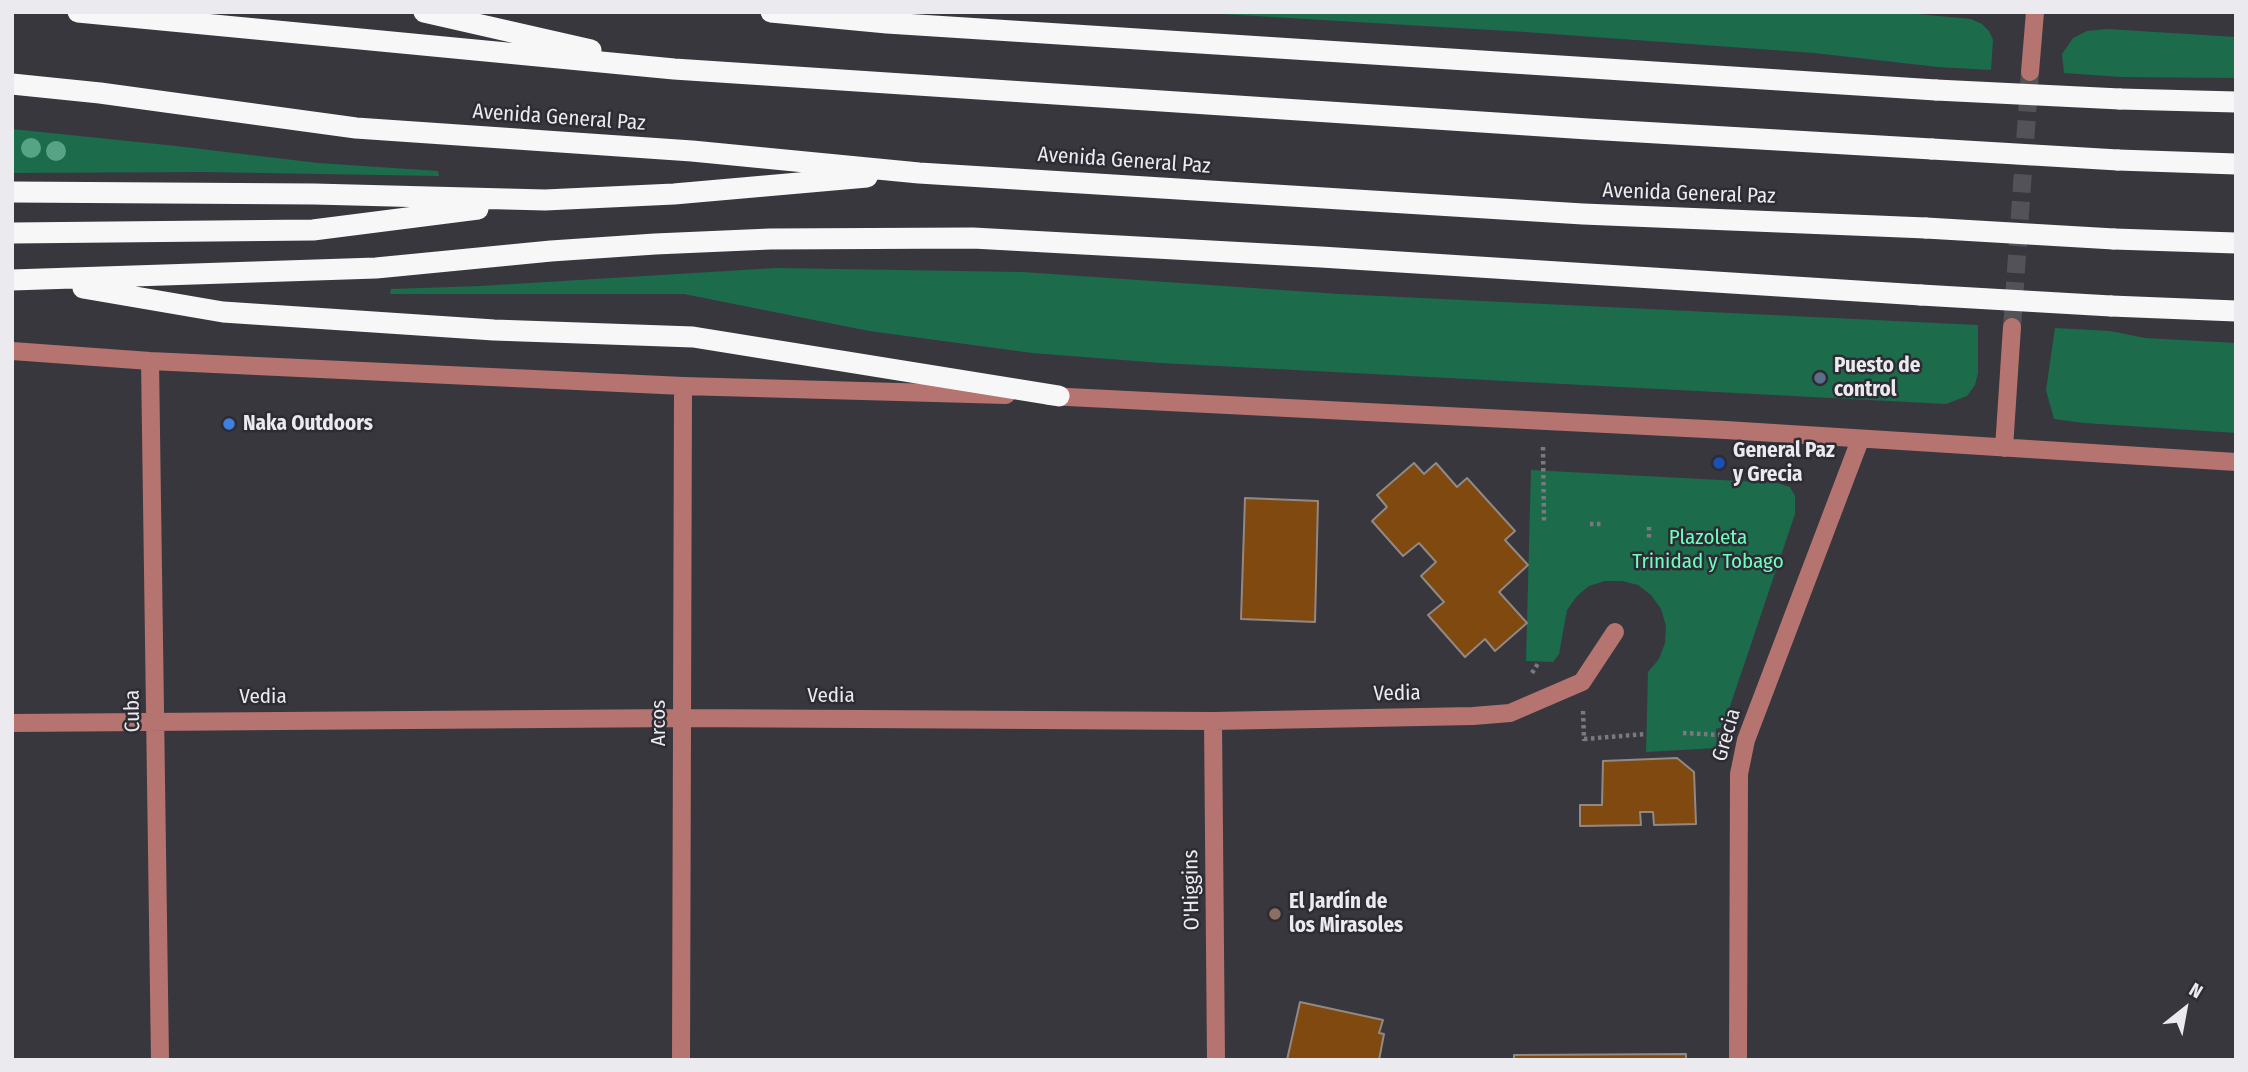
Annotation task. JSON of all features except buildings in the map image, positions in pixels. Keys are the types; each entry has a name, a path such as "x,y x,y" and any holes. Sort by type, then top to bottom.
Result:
{"highway":[{"path":"78,12 674,69 1560,128 2118,160 2236,164"},
{"path":"424,12 674,69"},
{"path":"771,12 887,23 1936,90 2236,102"},
{"name":"Avenida General Paz","path":"12,84 100,93 356,128 692,151 919,173 1570,213 2236,243"},
{"path":"12,192 314,194 545,200 674,194 919,173"},
{"path":"12,233 313,230 545,200"},
{"path":"12,280 376,268 655,244 770,239 973,238 1921,295 2236,311"},
{"path":"36,280 223,312 494,330 693,337 1059,396"}],"street":[{"path":"2030,72 2035,12"},
{"path":"2004,448 2012,327"},
{"path":"12,351 150,361 683,386 1059,396 1726,430 2236,462"},
{"name":"Cuba","path":"150,361 160,1060"},
{"name":"Arcos","path":"681,1060 683,386"},
{"name":"Grecia","path":"1738,1060 1739,774 1746,740 1860,440"},
{"path":"1582,682 1615,632"},
{"name":"Vedia","path":"12,723 682,718 1213,720 1473,716 1510,713 1582,682"},
{"name":"O'Higgins","path":"1213,720 1216,1060"}],"path":[{"path":"1541,422 1545,471 1544,522"},
{"path":"1590,524 1603,524"},
{"path":"1649,527 1649,538"},
{"path":"1582,682 1584,739 1646,734"},
{"path":"1683,733 1716,734 1746,740"}],"green space":[{"path":"1188,12 1896,12 1971,19 1982,24 1993,40 1991,70 1814,53 1525,32"},
{"path":"2107,29 2236,37 2236,78 2121,77 2064,73 2062,54 2073,38 2087,31"},
{"path":"12,129 318,163 438,171 439,176 203,172 12,173"},
{"path":"776,268 1023,272 1339,294 1978,325 1978,373 1975,385 1967,396 1946,404 1161,363 1032,353 869,331 684,294 390,294 391,289"},
{"path":"2055,328 2110,331 2145,338 2236,343 2236,433 2054,419 2046,390"},
{"name":"Plazoleta Trinidad y Tobago","path":"1531,470 1777,483 1790,487 1795,496 1795,514 1723,727 1716,729 1717,748 1646,752 1648,672 1659,659 1665,643 1666,626 1661,609 1651,595 1638,585 1605,581 1589,586 1567,610 1559,654 1553,662 1526,661"}],"tunnel":[{"path":"2012,327 2030,72"}],"place":[{"name":"Puesto de control","path":"1820,378"},
{"name":"Naka Outdoors","path":"229,424"},
{"name":"General Paz y Grecia","path":"1719,463"},
{"name":"El Jardín de los Mirasoles","path":"1275,914"}]}
